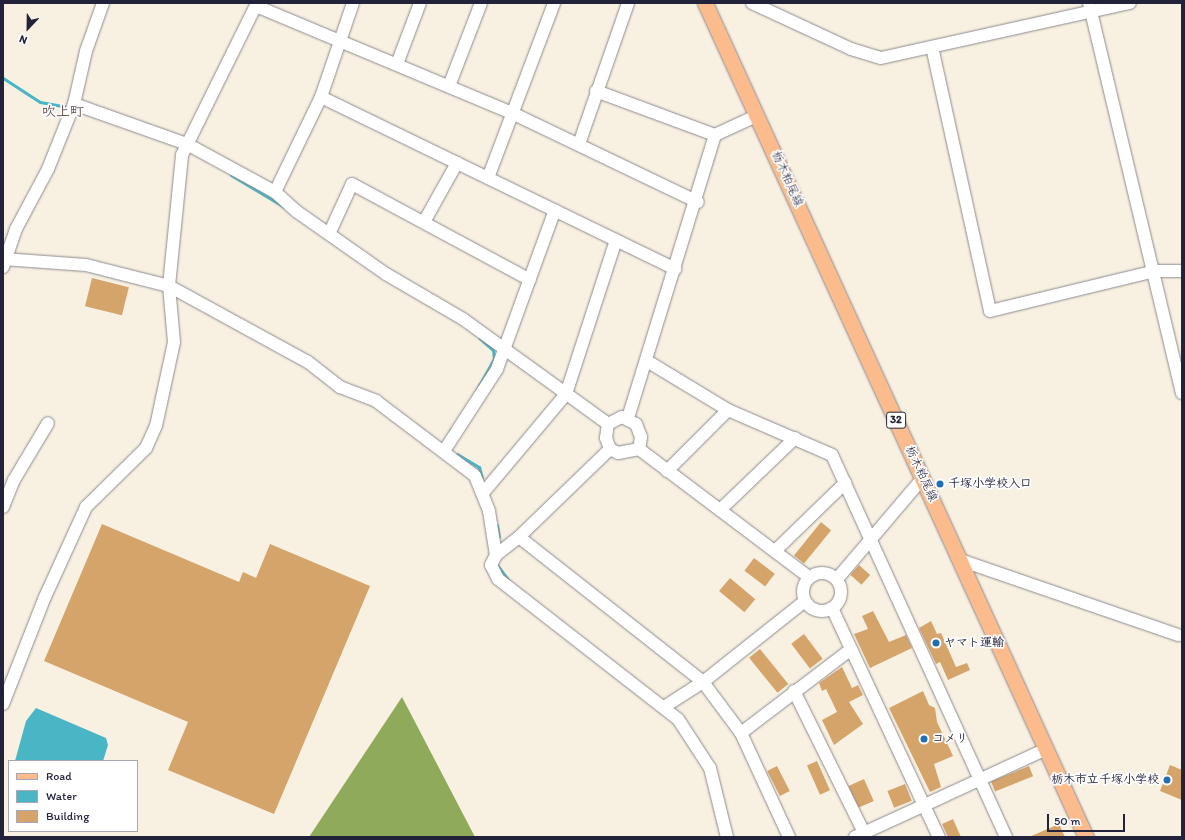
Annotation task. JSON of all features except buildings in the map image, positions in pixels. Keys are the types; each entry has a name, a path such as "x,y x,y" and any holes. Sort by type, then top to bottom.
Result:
{"main road":[{"name":"栃木粕尾線","path":"705,3 758,115 1086,837"}],"street":[{"path":"103,3 86,51 74,104 48,169 16,229 5,262 86,264 169,286 308,362 340,387 376,401 444,451 475,476 483,493 496,555"},
{"path":"275,192 321,97 342,42 353,3"},
{"path":"397,64 420,3"},
{"path":"449,86 481,3"},
{"path":"488,178 554,3"},
{"path":"578,144 628,3"},
{"path":"752,3 851,48 881,58 932,47 1090,7 1130,3"},
{"path":"3,704 45,596 86,507 134,458 146,448 156,426 168,383 174,342 169,286 182,155 257,5 342,42 512,112 698,202"},
{"path":"1090,7 1155,271 1182,393"},
{"path":"932,47 990,311 1155,271 1182,271"},
{"path":"596,91 715,135 758,115"},
{"path":"321,97 676,269"},
{"path":"74,104 187,144 275,192 329,234 386,274 463,319 504,351 608,424"},
{"path":"628,418 698,202 715,135"},
{"path":"424,222 457,163"},
{"path":"329,234 352,184 530,280"},
{"path":"444,451 497,369 555,210"},
{"path":"483,493 566,394 616,240"},
{"path":"647,361 728,410 832,454 1006,837"},
{"path":"667,471 728,410"},
{"path":"639,449 641,437 636,424 628,418 612,420 608,424 606,438 610,449 618,453 639,449 809,577"},
{"path":"3,506 14,480 48,423"},
{"path":"720,510 795,438"},
{"path":"610,449 519,537 496,555 492,565 498,579 678,719 710,768 727,837"},
{"path":"837,579 923,478"},
{"path":"775,551 845,483"},
{"path":"519,537 703,682 742,733 789,837"},
{"path":"960,560 1181,632"},
{"path":"823,573 837,579 841,589 840,600 832,608 813,608 805,601 804,585 809,577 823,573"},
{"path":"664,707 703,682 805,601"},
{"path":"832,608 850,650 939,837"},
{"path":"742,733 794,691 850,650"},
{"path":"794,691 862,836 1046,749"}],"green space":[{"path":"402,697 475,837 309,837"}],"water":[{"path":"36,708 106,738 108,745 103,760 15,760 26,721"}],"waterway":[{"path":"3,78 40,102 67,107"},
{"path":"231,175 284,207"},
{"path":"476,391 494,359 493,350 479,338"},
{"path":"445,441 451,429"},
{"path":"457,454 479,467 482,478"},
{"path":"497,525 499,537"},
{"path":"497,565 509,581"}],"place":[{"name":"千塚小学校入口","path":"940,484"},
{"name":"ヤマト運輸","path":"936,643"},
{"name":"コメリ","path":"924,739"},
{"name":"栃木市立千塚小学校","path":"1167,780"}],"district":[{"name":"吹上町","path":"63,112"}]}
